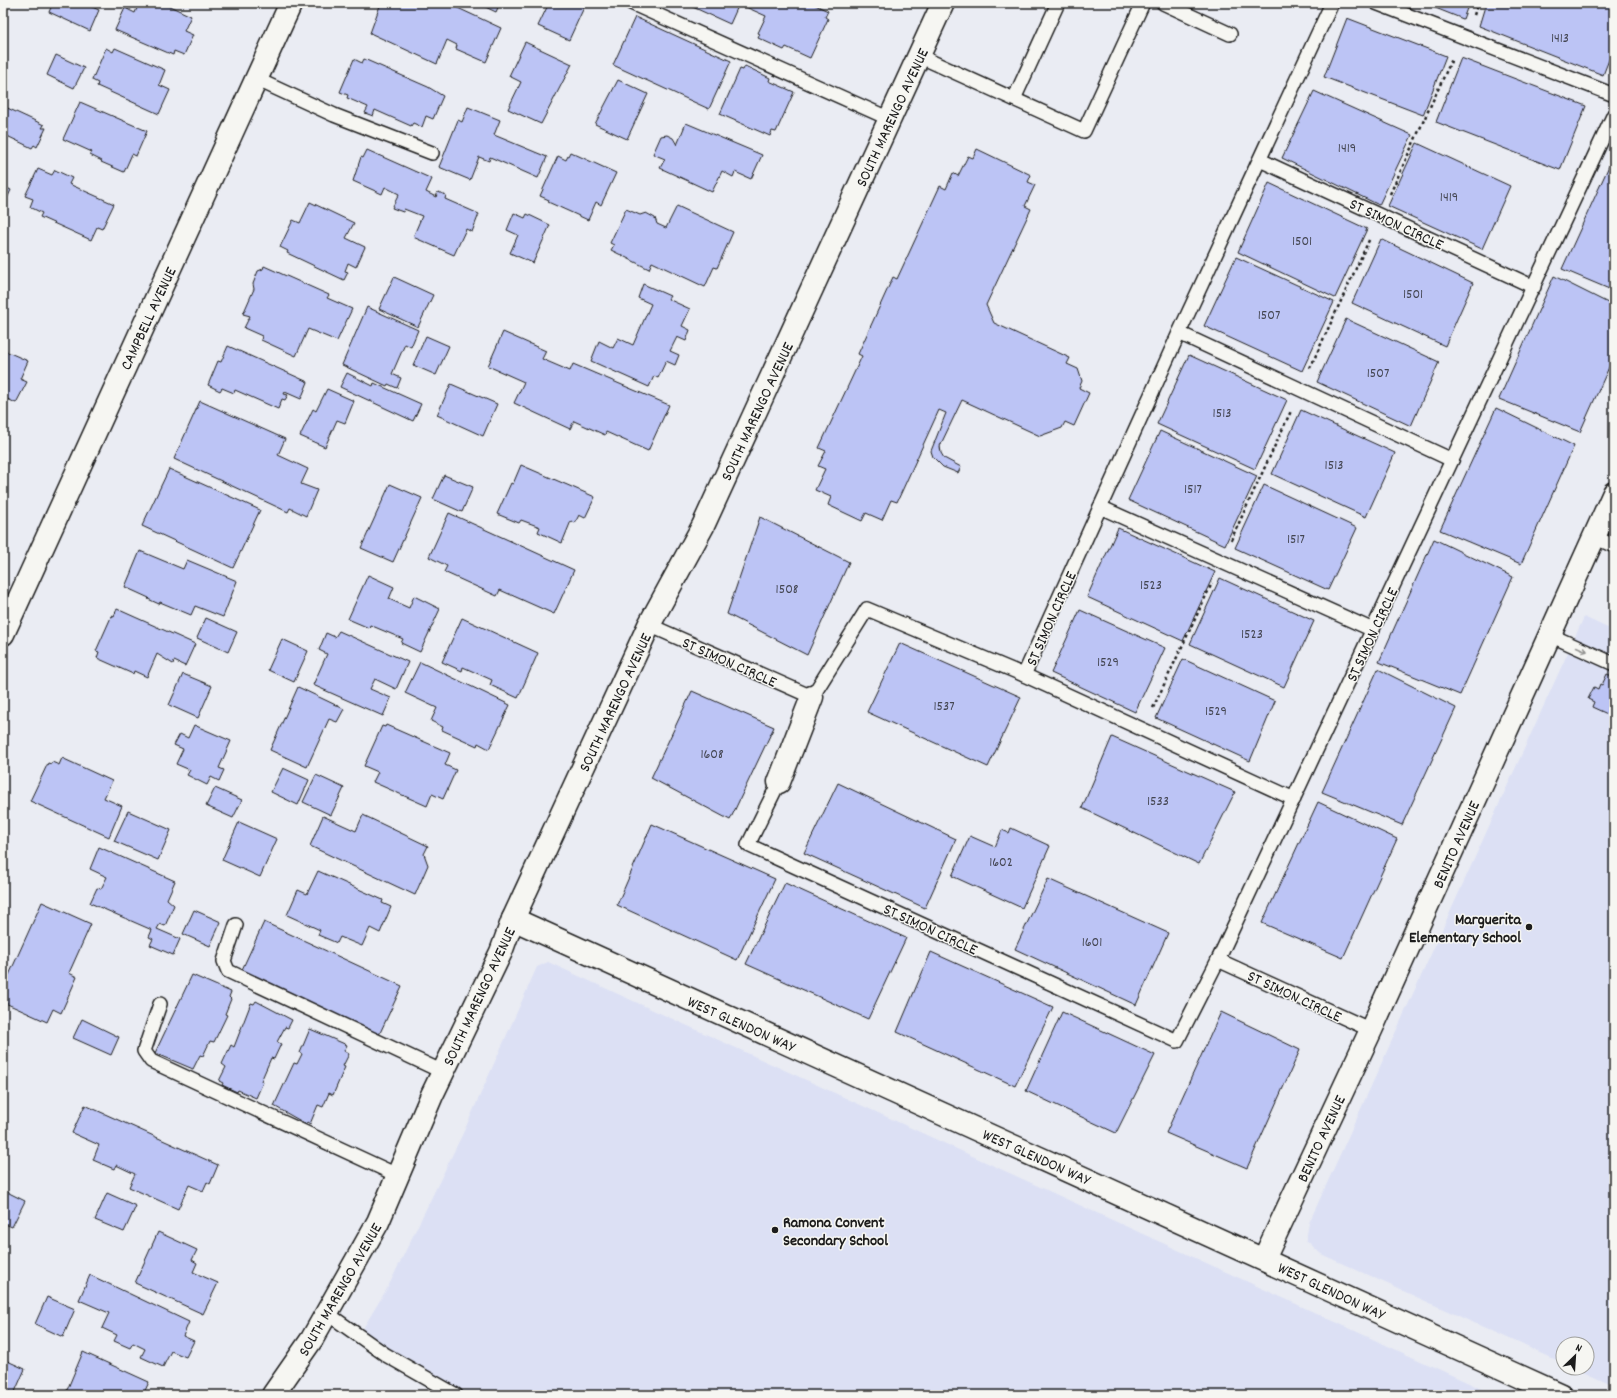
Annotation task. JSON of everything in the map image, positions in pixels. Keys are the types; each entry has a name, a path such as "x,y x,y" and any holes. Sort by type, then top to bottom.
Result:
{"street":[{"name":"CAMPBELL AVENUE","path":"3,634 291,3"},
{"name":"SOUTH MARENGO AVENUE","path":"273,1395 328,1314 378,1222 443,1072 501,952 513,919 649,625 703,526 943,3"},
{"name":"BENITO AVENUE","path":"1264,1259 1371,1030 1614,493"},
{"name":"ST SIMON CIRCLE","path":"778,782 812,697"},
{"name":"WEST GLENDON WAY","path":"513,919 1561,1395"}],"lane":[{"path":"631,3 890,119"},
{"path":"1014,99 1058,3"},
{"path":"919,56 1084,131 1143,3"},
{"path":"1163,3 1230,34"},
{"name":"ST SIMON CIRCLE","path":"649,625 812,697 867,609 1024,676 1179,332 1332,3"},
{"path":"1376,3 1614,95"},
{"path":"256,79 334,115 432,153"},
{"name":"ST SIMON CIRCLE","path":"778,782 748,845 1177,1041 1218,960 1294,800 1614,114"},
{"name":"ST SIMON CIRCLE","path":"1260,160 1534,287"},
{"path":"1179,332 1452,460"},
{"path":"1100,507 1373,630"},
{"path":"1594,537 1614,546"},
{"path":"1550,635 1614,664"},
{"path":"1024,676 1294,800"},
{"path":"236,925 224,961 228,971 443,1072"},
{"name":"ST SIMON CIRCLE","path":"1218,960 1371,1030"},
{"path":"160,1004 144,1051 151,1061 399,1176"},
{"path":"328,1314 386,1355 456,1395"}],"path":[{"path":"1473,16 1478,3"},
{"path":"1389,194 1452,59"},
{"path":"1308,372 1373,232"},
{"path":"1231,541 1294,404"},
{"path":"1152,711 1213,581"}],"shaded area":[{"name":"Marguerita Elementary School","path":"1584,617 1614,631 1614,1386 1592,1376 1595,1376 1595,1336 1555,1336 1555,1359 1321,1254 1306,1240 1309,1223"},
{"name":"Ramona Convent Secondary School","path":"548,962 1495,1395 452,1395 356,1340 388,1287 464,1131 537,967"}],"building":[{"path":"53,3 83,3 99,10 90,31 49,12"},
{"path":"110,3 133,3 131,9"},
{"path":"139,3 163,3 191,16 184,31 193,35 184,55 174,51 173,55 115,30 125,8 135,13"},
{"path":"381,3 447,3 501,28 486,62 456,49 457,45 447,40 437,64 370,33"},
{"path":"477,3 500,3 496,12"},
{"path":"549,3 586,3 569,40 538,26"},
{"path":"684,3 811,3 828,11 825,17 828,19 810,58 786,47 784,50 758,38 760,34 758,33 766,16 739,4 730,24"},
{"path":"1423,3 1469,3 1463,19"},
{"path":"1486,3 1609,3 1614,5 1614,47 1603,75 1479,26"},
{"path":"635,17 731,61 709,109 613,65"},
{"path":"1347,18 1446,56 1423,115 1324,77"},
{"path":"525,42 572,64 541,124 508,109 521,82 509,76"},
{"path":"106,48 113,52 115,48 165,70 159,85 170,90 159,114 97,86 98,83 92,80"},
{"path":"56,55 84,68 74,88 47,75"},
{"path":"1461,58 1586,106 1560,170 1436,122"},
{"path":"354,59 362,63 364,59 428,87 443,96 433,119 426,116 422,127 413,123 411,126 375,110 373,116 365,113 368,107 347,98 348,95 340,92"},
{"path":"745,66 770,78 769,81 794,92 776,132 772,131 770,136 720,114 740,69 743,70"},
{"path":"618,80 648,94 627,139 595,124"},
{"path":"1314,91 1412,135 1379,205 1282,158"},
{"path":"80,102 147,131 136,156 132,154 124,172 101,162 102,161 90,155 92,152 63,139"},
{"path":"3,106 44,125 42,128 46,128 37,147 34,145 32,148 3,134"},
{"path":"468,107 500,120 494,135 547,157 538,178 490,157 489,161 479,157 470,180 439,167 458,120 462,122"},
{"path":"686,123 762,155 751,179 735,172 733,177 722,171 712,192 660,168 665,159 653,154 661,136 667,135 673,138 677,145"},
{"path":"1417,143 1510,186 1482,249 1388,206"},
{"path":"977,149 1031,175 1028,182 1035,185 1025,206 1031,209 986,305 994,323 1070,358 1067,364 1078,369 1082,381 1079,388 1089,393 1074,426 1065,422 1062,428 1040,436 962,400 940,446 941,453 944,458 961,467 958,473 943,467 933,457 931,451 946,413 939,410 897,502 891,500 882,520 866,513 862,521 828,505 831,497 815,490 825,469 818,466 826,451 819,448 862,356 858,354 893,277 897,279 940,186 946,189 953,173 958,176 968,156 973,158"},
{"path":"367,150 432,179 426,192 436,197 438,192 446,195 445,199 479,214 472,232 466,229 454,255 413,237 422,216 404,209 403,212 392,208 399,194 385,187 382,194 353,181 361,157 363,158"},
{"path":"570,152 616,173 601,205 596,202 588,220 548,202 549,200 540,196 558,156 566,160"},
{"path":"1614,155 1614,291 1562,269"},
{"path":"38,169 52,175 55,170 72,178 69,184 114,204 102,229 97,227 91,240 40,217 42,213 30,207 33,199 25,196"},
{"path":"1269,183 1367,229 1335,298 1238,252"},
{"path":"3,186 11,190 3,207"},
{"path":"310,202 354,223 346,238 365,247 356,267 348,263 345,271 348,272 344,280 287,253 288,251 280,247 293,220 300,223"},
{"path":"677,206 733,232 717,268 714,267 705,287 652,262 649,269 611,250 614,245 610,243 626,209 640,215 646,213 655,218 657,224 666,228"},
{"path":"514,213 525,218 527,214 550,225 533,263 510,253 518,235 507,230"},
{"path":"1381,239 1473,283 1445,346 1352,303"},
{"path":"1236,257 1334,302 1302,371 1204,326"},
{"path":"264,266 329,295 327,298 352,309 337,341 308,329 296,356 261,340 262,336 244,328 250,316 243,314 254,289 253,284 258,271 263,269"},
{"path":"1554,276 1614,306 1614,356 1580,432 1499,399"},
{"path":"394,277 433,295 418,327 379,309"},
{"path":"643,284 670,296 668,299 690,309 682,326 690,330 686,341 677,337 670,351 679,355 675,365 666,361 658,378 654,376 649,387 591,361 599,341 613,348 618,338 633,345 651,304 638,298"},
{"path":"367,307 418,330 411,347 405,344 392,374 401,378 397,388 388,384 387,386 342,365"},
{"path":"1346,319 1439,362 1411,426 1317,382"},
{"path":"503,332 546,351 542,359 570,371 573,364 669,405 648,451 606,432 605,435 574,421 570,429 514,403 524,382 488,366"},
{"path":"426,336 449,346 436,375 413,365"},
{"path":"228,346 308,382 301,399 285,392 284,394 288,395 285,400 282,399 278,409 235,390 234,393 222,388 220,391 208,385 218,361 221,362"},
{"path":"3,350 28,361 20,379 27,382 16,403 3,397"},
{"path":"1189,355 1287,400 1255,469 1157,424"},
{"path":"347,373 373,386 374,383 421,404 413,421 340,387"},
{"path":"451,384 497,404 483,436 437,415"},
{"path":"327,389 354,401 345,423 337,420 325,447 300,436 313,409 316,411"},
{"path":"200,401 285,439 278,455 308,469 301,484 317,490 306,516 290,508 288,512 174,459"},
{"path":"1496,408 1574,446 1521,564 1440,530"},
{"path":"1301,410 1395,453 1366,517 1272,474"},
{"path":"1160,431 1257,476 1225,545 1128,500"},
{"path":"521,465 595,497 585,518 579,515 575,523 571,521 562,543 538,532 540,527 521,520 519,523 497,514"},
{"path":"169,469 260,510 233,568 142,526"},
{"path":"444,475 473,487 462,512 433,499"},
{"path":"390,484 422,498 393,562 361,548"},
{"path":"1264,485 1357,528 1328,590 1235,548"},
{"path":"449,513 574,570 554,614 500,590 497,596 444,572 447,566 429,557"},
{"path":"760,517 849,562 807,655 727,614"},
{"path":"1118,528 1215,572 1183,641 1087,597"},
{"path":"1434,539 1513,577 1460,695 1379,662"},
{"path":"140,551 183,569 187,560 237,581 223,617 195,606 191,615 160,602 159,604 125,587"},
{"path":"368,575 394,587 389,599 409,608 414,596 440,609 420,652 401,643 403,639 370,625 369,628 348,619"},
{"path":"1220,578 1314,621 1284,687 1190,644"},
{"path":"117,609 195,644 185,666 174,661 173,664 157,654 147,677 134,671 133,674 97,658 99,652 96,651 112,615 114,616"},
{"path":"1080,610 1165,648 1135,712 1051,673"},
{"path":"206,618 237,632 228,652 197,638"},
{"path":"462,618 538,653 518,698 490,685 492,680 463,667 462,671 442,662"},
{"path":"339,631 408,662 396,689 375,679 370,689 391,698 383,716 313,685 327,654 319,650 326,633 335,637"},
{"path":"282,639 308,651 294,682 268,670"},
{"path":"900,643 1021,697 988,767 867,712"},
{"path":"1183,659 1275,701 1250,761 1156,718"},
{"path":"420,662 510,705 489,749 478,743 477,746 442,730 443,727 431,721 437,708 405,693"},
{"path":"1378,669 1456,708 1402,825 1322,792"},
{"path":"183,674 212,686 198,718 169,705"},
{"path":"1607,674 1614,677 1614,717 1592,707 1594,702 1588,699 1594,687 1598,689 1600,684 1602,685"},
{"path":"298,687 344,709 337,722 329,719 307,767 270,750"},
{"path":"692,691 774,727 730,820 651,778"},
{"path":"194,725 231,741 219,768 224,770 219,781 211,777 207,785 187,775 190,770 176,764 183,749 174,745 180,734 188,738"},
{"path":"386,725 450,753 445,765 456,770 443,799 432,794 427,806 373,782 378,772 364,766 382,726 385,727"},
{"path":"1112,737 1235,792 1199,864 1082,808"},
{"path":"62,758 112,781 104,798 122,806 109,837 30,801 48,763 51,764 52,762 59,765"},
{"path":"283,768 309,780 298,805 271,792"},
{"path":"316,775 344,788 331,815 303,802"},
{"path":"838,783 956,839 925,908 804,853"},
{"path":"215,788 242,800 233,818 206,806"},
{"path":"1318,802 1397,839 1343,958 1262,923"},
{"path":"128,811 171,830 158,860 114,841"},
{"path":"363,815 428,846 424,854 428,865 415,895 310,846 323,816 356,831"},
{"path":"239,822 277,839 260,877 222,860"},
{"path":"652,824 775,879 737,960 617,905"},
{"path":"1011,828 1050,846 1022,908 952,876 970,836 995,847 1002,830 1009,833"},
{"path":"99,847 175,881 167,899 174,905 165,926 160,924 157,929 180,939 173,955 150,945 153,939 149,937 152,930 90,903 97,888 101,889 107,877 90,869"},
{"path":"318,871 383,900 382,903 391,907 380,933 370,928 362,946 340,937 337,943 318,935 320,930 287,915 298,890 307,894"},
{"path":"1048,879 1168,933 1136,1005 1015,949"},
{"path":"785,883 906,938 868,1019 746,964"},
{"path":"42,902 91,924 69,973 77,977 61,1013 53,1009 47,1022 3,1002 3,972 9,975"},
{"path":"194,910 221,922 210,946 183,934"},
{"path":"264,922 402,986 379,1035 240,974"},
{"path":"931,952 1053,1007 1015,1086 897,1032"},
{"path":"192,975 231,992 229,997 231,999 225,1014 227,1015 214,1042 210,1041 203,1056 200,1055 193,1069 155,1053"},
{"path":"256,1001 292,1020 288,1028 285,1027 277,1042 281,1044 274,1059 271,1058 261,1081 263,1082 256,1098 238,1090 237,1092 222,1085 223,1083 219,1081 226,1067 222,1064 231,1045 234,1047 251,1003 254,1004"},
{"path":"1062,1012 1155,1055 1116,1133 1026,1091"},
{"path":"1221,1012 1300,1050 1247,1168 1166,1133"},
{"path":"82,1019 119,1037 111,1055 73,1038"},
{"path":"310,1029 347,1045 344,1051 349,1054 343,1066 345,1067 333,1095 329,1093 323,1107 318,1105 310,1124 307,1122 306,1124 274,1106 294,1063 297,1064 302,1054 300,1053"},
{"path":"85,1105 218,1165 210,1184 207,1182 203,1191 189,1185 178,1209 129,1187 135,1174 116,1165 114,1169 93,1160 99,1145 72,1133"},
{"path":"3,1190 25,1201 12,1227 3,1223"},
{"path":"107,1193 136,1206 124,1232 95,1220"},
{"path":"158,1232 197,1250 192,1260 197,1263 193,1272 218,1283 203,1314 135,1283"},
{"path":"90,1275 189,1322 183,1336 194,1341 186,1357 171,1351 163,1367 141,1357 145,1349 133,1343 130,1348 114,1341 117,1335 102,1328 109,1313 79,1300"},
{"path":"47,1297 75,1309 63,1337 35,1324"},
{"path":"83,1352 149,1382 143,1395 65,1395"},
{"path":"3,1359 25,1369 14,1394 3,1389"}],"place":[{"name":"Marguerita Elementary School","path":"1529,927"},
{"name":"Ramona Convent Secondary School","path":"775,1230"}]}
